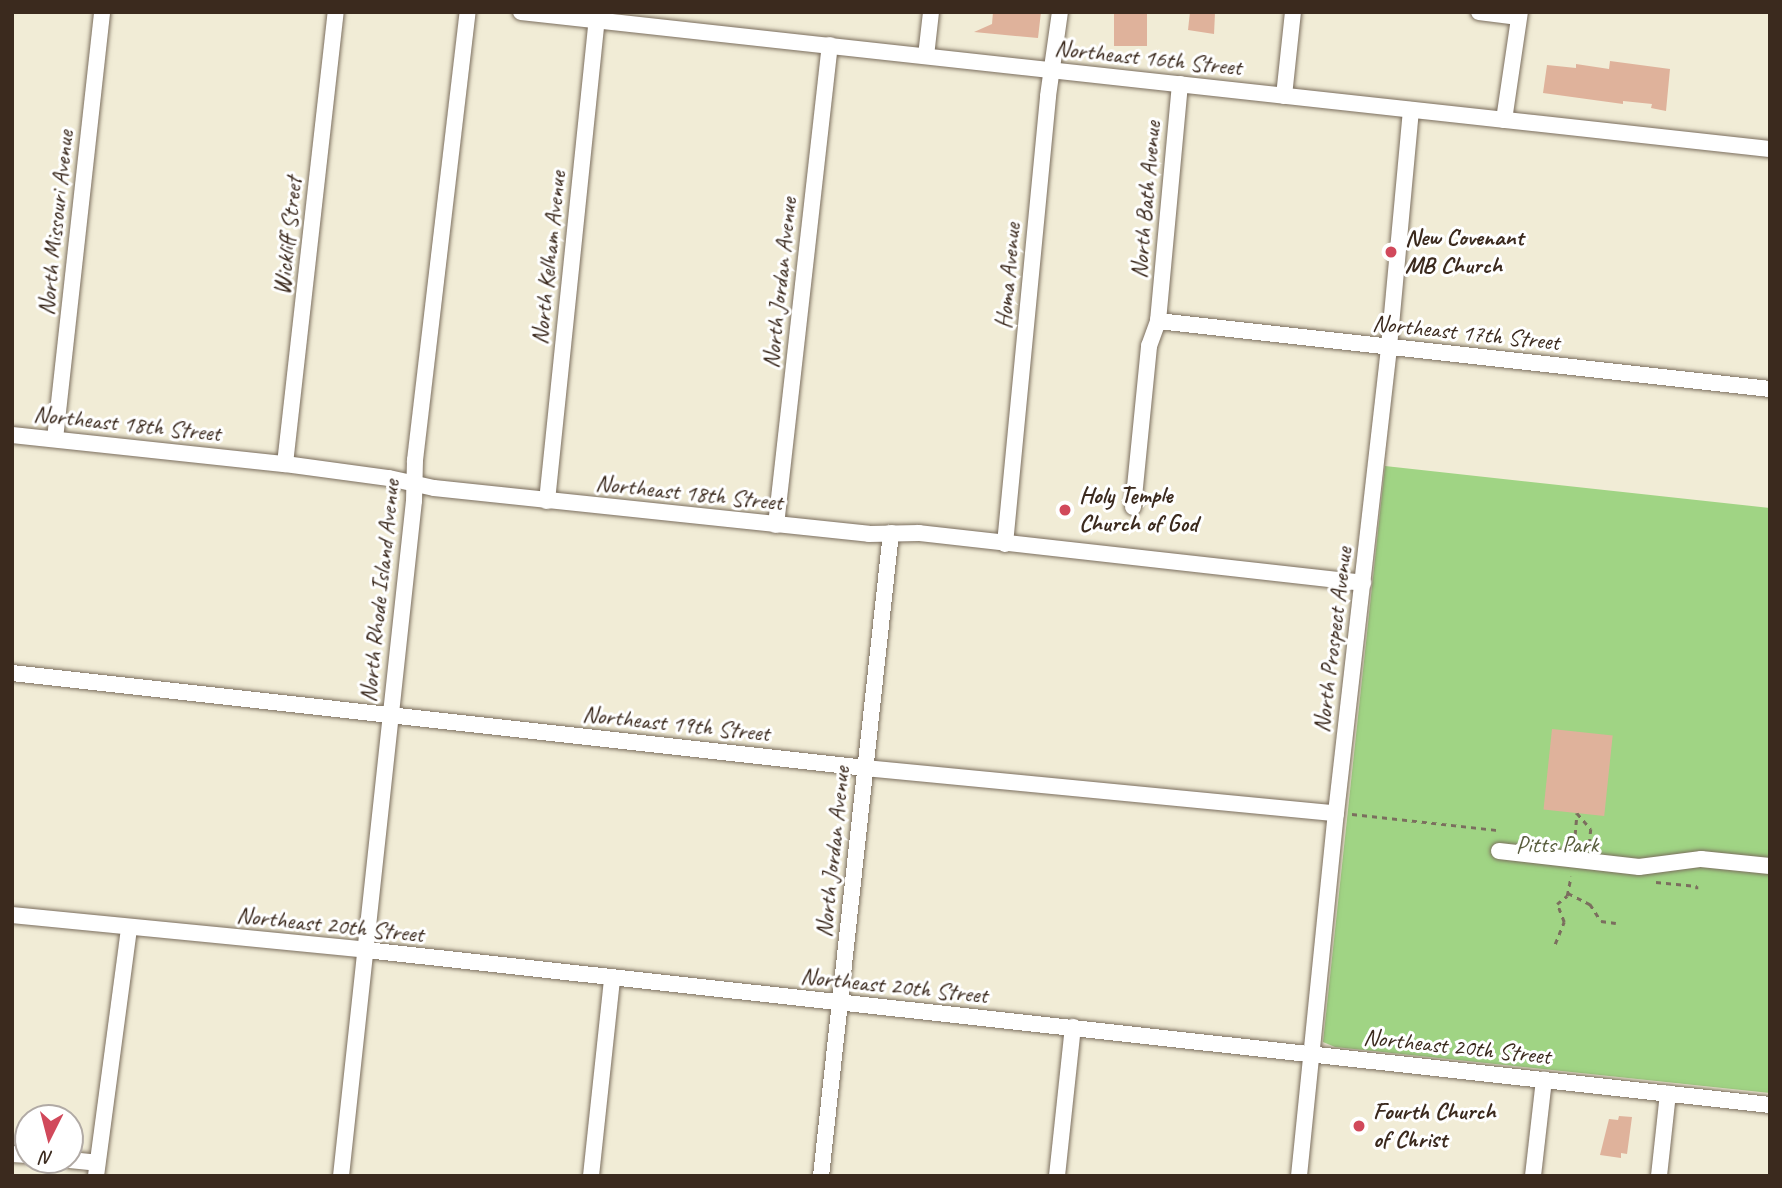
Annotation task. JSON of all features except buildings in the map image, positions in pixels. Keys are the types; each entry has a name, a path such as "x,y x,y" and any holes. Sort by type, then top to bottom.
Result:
{"street":[{"name":"North Missouri Avenue","path":"55,439 102,12"},
{"name":"Wickliff Street","path":"285,464 336,12"},
{"name":"North Rhode Island Avenue","path":"341,1176 415,484 415,460 468,12"},
{"name":"Northeast 16th Street","path":"521,12 577,15 597,20 1770,149"},
{"path":"926,56 931,12"},
{"name":"Homa Avenue","path":"1005,544 1060,12"},
{"path":"1284,96 1293,12"},
{"path":"1479,12 1519,15 1504,120"},
{"name":"North Kelham Avenue","path":"547,501 597,20"},
{"name":"North Jordan Avenue","path":"776,525 830,46"},
{"name":"North Bath Avenue","path":"1133,507 1149,346 1158,321 1180,84"},
{"name":"North Prospect Avenue","path":"1299,1176 1336,813 1389,347 1411,110"},
{"name":"Northeast 17th Street","path":"1158,321 1770,389"},
{"name":"Northeast 18th Street","path":"12,435 285,464 547,501 776,525 919,533 1363,583"},
{"name":"North Jordan Avenue","path":"821,1176 891,533"},
{"name":"Northeast 19th Street","path":"12,673 865,768 1336,813"},
{"path":"1499,851 1640,867 1701,859 1770,866"},
{"name":"Northeast 20th Street","path":"12,915 130,929 366,950 1770,1105"},
{"path":"97,1169 130,929"},
{"path":"591,1176 612,979"},
{"path":"1057,1176 1073,1027"},
{"path":"1533,1176 1544,1080"},
{"path":"1659,1176 1668,1093"}],"path":[{"path":"1336,813 1498,830"},
{"path":"1575,834 1577,813 1591,829 1590,836"},
{"path":"1555,944 1564,922 1558,904 1568,893 1570,883"},
{"path":"1568,893 1590,904 1601,921 1616,923"}],"green space":[{"name":"Pitts Park","path":"1385,466 1770,508 1770,1093 1335,1047 1323,1042"}],"place":[{"name":"New Covenant MB Church","path":"1391,252"},
{"name":"Holy Temple Church of God","path":"1065,510"},
{"name":"Fourth Church of Christ","path":"1359,1126"}]}
